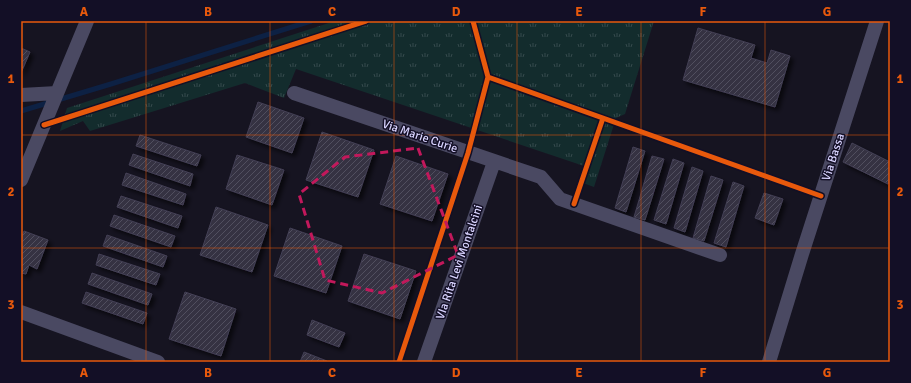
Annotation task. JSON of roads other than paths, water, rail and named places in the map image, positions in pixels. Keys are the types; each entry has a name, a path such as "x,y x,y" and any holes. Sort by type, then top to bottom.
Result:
{"street":[{"path":"21,180 87,21"},
{"name":"Via Bassa","path":"769,362 877,21"},
{"name":"Via Marie Curie","path":"294,93 541,178 560,199 720,255"},
{"path":"21,95 57,94"},
{"name":"VIa Rita Levi Montalcini","path":"424,362 494,162"},
{"path":"21,312 158,362"}],"waterway":[{"path":"21,111 311,21"}]}
